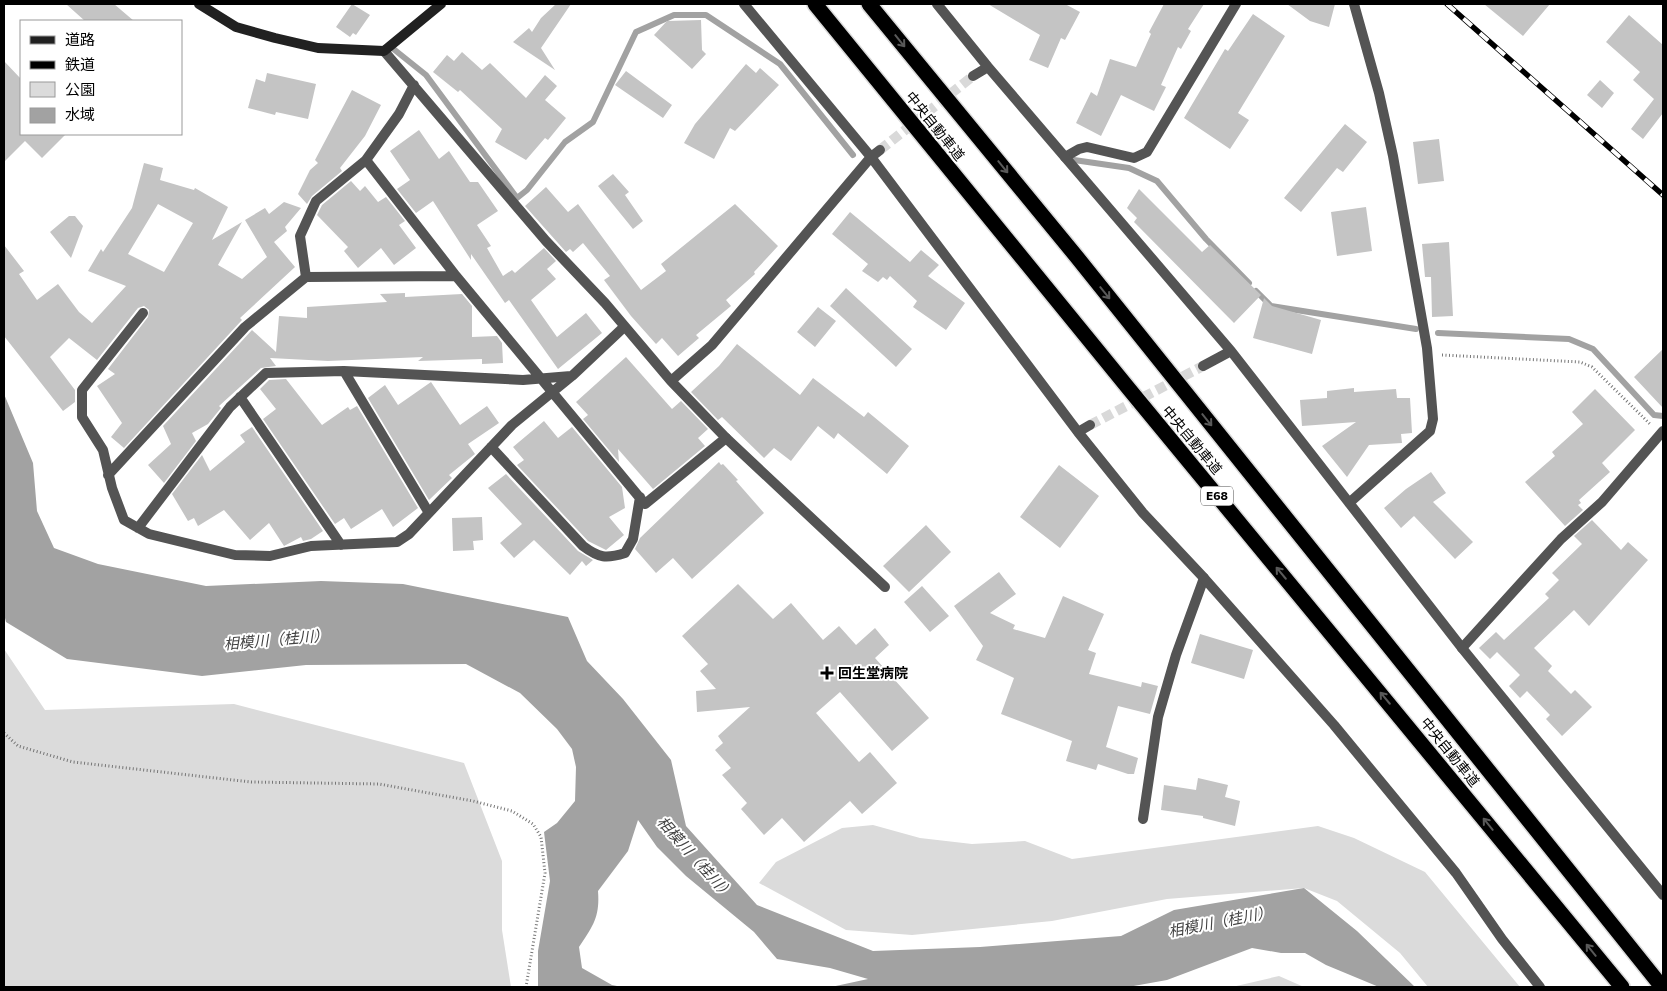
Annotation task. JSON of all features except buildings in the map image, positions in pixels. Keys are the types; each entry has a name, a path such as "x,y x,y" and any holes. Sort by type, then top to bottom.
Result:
{"highway":[{"name":"中央自動車道","path":"815,4 1129,390 1622,987"},
{"name":"中央自動車道","path":"869,4 1076,256 1662,987"}],"street":[{"path":"199,4 236,27 275,38 318,48 384,51 441,4"},
{"path":"744,4 871,157 1078,432 1143,513 1204,578 1334,725 1456,873 1502,939 1540,987"},
{"path":"937,4 1231,351 1462,648 1663,895"},
{"path":"1065,157 1087,147 1134,158 1147,152 1236,4"},
{"path":"1348,503 1430,431 1433,419 1427,348 1393,156 1379,93 1354,4"},
{"path":"384,51 546,241 605,303 671,381 726,438 885,587"},
{"path":"973,76 988,66"},
{"path":"306,277 300,236 316,201 366,160 399,114 414,86"},
{"path":"671,381 712,345 871,157 880,150"},
{"path":"366,160 456,276 645,504 726,438"},
{"path":"108,475 245,327 306,277 456,276"},
{"path":"142,313 82,390 82,417 103,450 108,475 124,520 148,534 234,555 270,556 311,546 397,542 409,534 512,425 572,376 624,327"},
{"path":"1203,366 1231,351"},
{"path":"138,528 219,422 240,397 266,373 344,371 522,380 572,376"},
{"path":"344,371 429,513"},
{"path":"240,397 341,545"},
{"path":"1078,432 1090,425"},
{"path":"1462,648 1561,538 1602,502 1659,430"},
{"path":"491,447 583,546 594,554 610,558 625,553 633,540 640,497"},
{"path":"1143,819 1158,717 1176,655 1204,578"}],"path":[{"path":"1427,348 1440,355 1580,362 1592,367 1659,430"},
{"path":"4,733 18,746 73,762 251,782 378,784 473,801 512,811 533,824 541,837 545,873 526,987"}],"green space":[{"path":"4,649 45,710 234,704 464,763 502,861 502,930 511,987 4,987"},
{"path":"873,825 920,838 972,844 1025,841 1072,859 1318,826 1354,838 1425,872 1520,987 1428,987 1400,953 1337,901 1304,888 1167,899 1052,921 912,935 846,930 759,883 776,862 842,828"},
{"path":"1279,976 1304,987 1232,987"}],"water":[{"name":"相模川（桂川）","path":"4,394 33,463 37,511 54,548 98,564 206,586 321,581 403,584 568,617 587,661 623,699 671,760 686,826 757,905 873,951 980,947 1121,936 1174,910 1304,888 1357,931 1415,987 1379,987 1326,965 1305,953 1281,953 1252,948 1167,980 1128,987 831,987 868,979 830,968 777,959 754,932 686,876 657,847 638,820 628,851 598,891 597,915 579,947 582,968 612,985 622,987 538,987 538,951 550,881 544,832 557,823 575,801 576,767 572,749 557,729 520,693 466,664 306,665 202,676 67,659 6,622 4,614"}],"waterway":[{"path":"391,47 426,75 517,198 527,190 565,142 593,122 636,32 674,15 706,15 780,64 853,155"},
{"path":"1074,160 1129,168 1157,181 1206,239 1249,283"},
{"path":"1256,291 1271,306 1416,329"},
{"path":"1438,333 1569,339 1593,349 1654,415 1663,416"}],"tunnel":[{"path":"880,150 973,76"},
{"path":"1090,425 1203,366"}],"railway":[{"path":"1447,4 1663,195"}],"place":[{"name":"回生堂病院","path":"827,673"}]}
